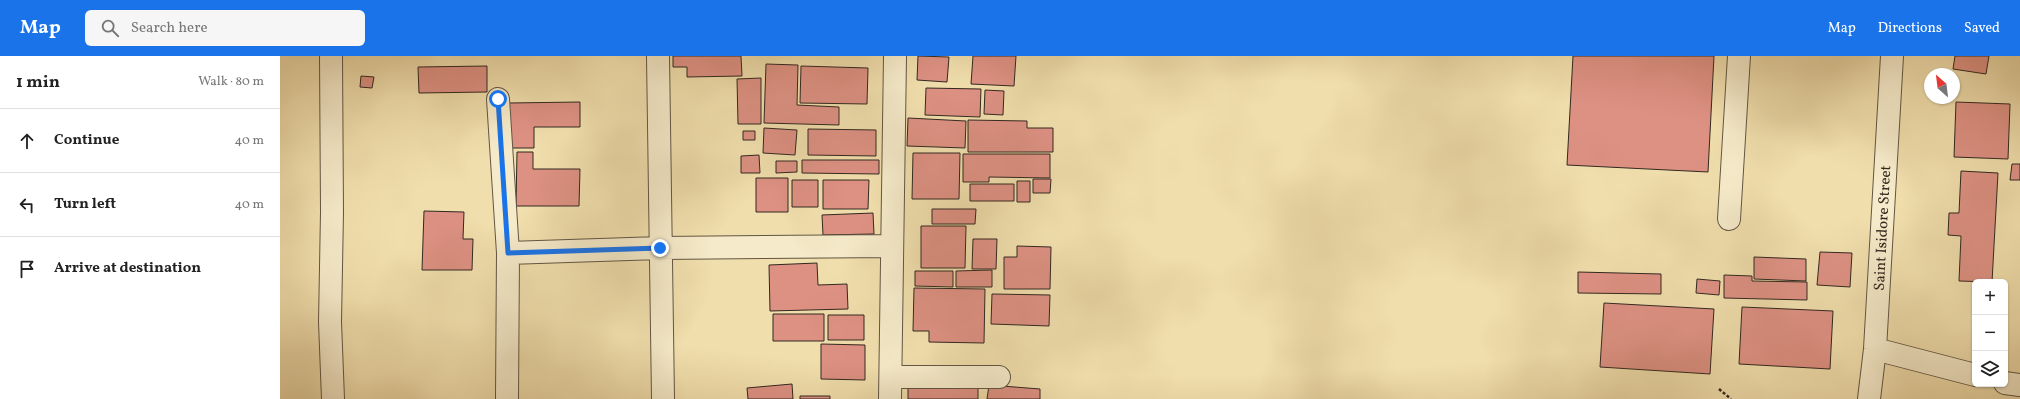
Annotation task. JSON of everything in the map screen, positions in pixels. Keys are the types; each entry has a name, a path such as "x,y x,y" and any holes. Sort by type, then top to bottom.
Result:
{"street":[{"path":"331,56 332,212 330,322 333,399"},
{"path":"658,56 663,399"},
{"path":"890,399 895,56"},
{"path":"1729,219 1739,56"},
{"name":"Saint Isidore Street","path":"1869,399 1875,349 1892,56"},
{"path":"498,99 508,253 507,399"},
{"path":"508,253 660,248 892,246"},
{"path":"1875,349 1972,374"},
{"path":"891,377 999,377"},
{"path":"2008,383 2020,385"}],"path":[{"path":"1719,390 1731,399"}],"building":[{"path":"673,56 741,56 742,76 687,77 687,67 673,67"},
{"path":"918,56 949,57 947,82 917,80"},
{"path":"973,56 1016,56 1014,86 971,84"},
{"path":"1573,56 1714,56 1708,172 1567,165"},
{"path":"1955,56 1989,56 1986,74 1960,70 1960,68 1953,68"},
{"path":"766,64 798,65 797,105 839,107 839,125 764,123"},
{"path":"487,66 487,92 419,93 418,67"},
{"path":"801,66 868,68 867,104 800,103"},
{"path":"361,76 374,77 372,88 360,87"},
{"path":"761,78 761,124 738,124 737,79"},
{"path":"926,88 981,89 980,117 925,115"},
{"path":"985,90 1004,91 1003,115 984,114"},
{"path":"580,102 580,127 534,127 534,148 509,148 509,103"},
{"path":"1960,102 2010,104 2008,159 1954,157 1956,104 1960,104"},
{"path":"908,118 966,121 965,148 907,146"},
{"path":"968,120 1027,121 1027,128 1053,128 1053,152 968,152"},
{"path":"764,128 797,130 795,155 763,153"},
{"path":"808,129 876,130 876,156 808,155"},
{"path":"743,131 755,131 755,140 743,140"},
{"path":"517,152 533,152 533,169 580,169 579,206 516,206"},
{"path":"913,153 960,153 959,199 912,199"},
{"path":"963,154 1050,154 1050,178 989,177 989,182 963,182"},
{"path":"759,155 760,173 741,173 741,156"},
{"path":"802,160 879,160 879,174 802,173"},
{"path":"776,161 797,161 797,172 776,173"},
{"path":"2012,164 2020,164 2020,180 2010,180"},
{"path":"1961,171 1998,173 1992,279 1972,279 1972,281 1959,281 1961,236 1948,235 1949,213 1959,213"},
{"path":"756,178 788,178 788,212 756,212"},
{"path":"1033,179 1051,179 1050,193 1033,193"},
{"path":"792,180 818,180 818,207 792,207"},
{"path":"823,180 869,180 868,209 823,209"},
{"path":"1017,181 1030,181 1030,202 1017,202"},
{"path":"970,184 1014,184 1014,201 970,201"},
{"path":"932,209 976,209 975,224 932,224"},
{"path":"424,211 464,212 463,239 473,239 472,270 422,270"},
{"path":"873,213 874,234 823,235 822,215"},
{"path":"921,226 966,226 965,268 921,268"},
{"path":"973,239 997,239 996,269 972,269"},
{"path":"1017,246 1051,247 1050,289 1004,289 1004,257 1017,257"},
{"path":"1820,252 1852,253 1850,287 1817,285"},
{"path":"1754,257 1806,259 1806,281 1754,279"},
{"path":"817,263 818,285 847,284 848,309 770,311 769,265"},
{"path":"992,270 992,287 956,287 956,271"},
{"path":"915,271 953,271 953,287 915,286"},
{"path":"1578,272 1661,274 1661,294 1578,293"},
{"path":"1724,275 1752,276 1752,281 1807,282 1807,300 1724,298"},
{"path":"1697,279 1720,281 1719,295 1696,293"},
{"path":"914,288 985,289 984,343 929,342 929,331 913,331"},
{"path":"992,294 1050,295 1049,326 991,324"},
{"path":"1604,303 1714,309 1710,374 1600,367"},
{"path":"1742,307 1833,311 1830,369 1739,364"},
{"path":"773,314 824,314 824,341 773,341"},
{"path":"828,315 864,315 864,340 828,340"},
{"path":"821,344 865,345 865,380 821,379"},
{"path":"792,384 793,399 748,399 747,388"},
{"path":"908,384 978,384 978,399 908,399"},
{"path":"989,385 1040,389 1040,399 987,399"},
{"path":"800,396 830,396 830,399 800,399"}],"route":[{"path":"498,99 508,253 660,248"}]}
